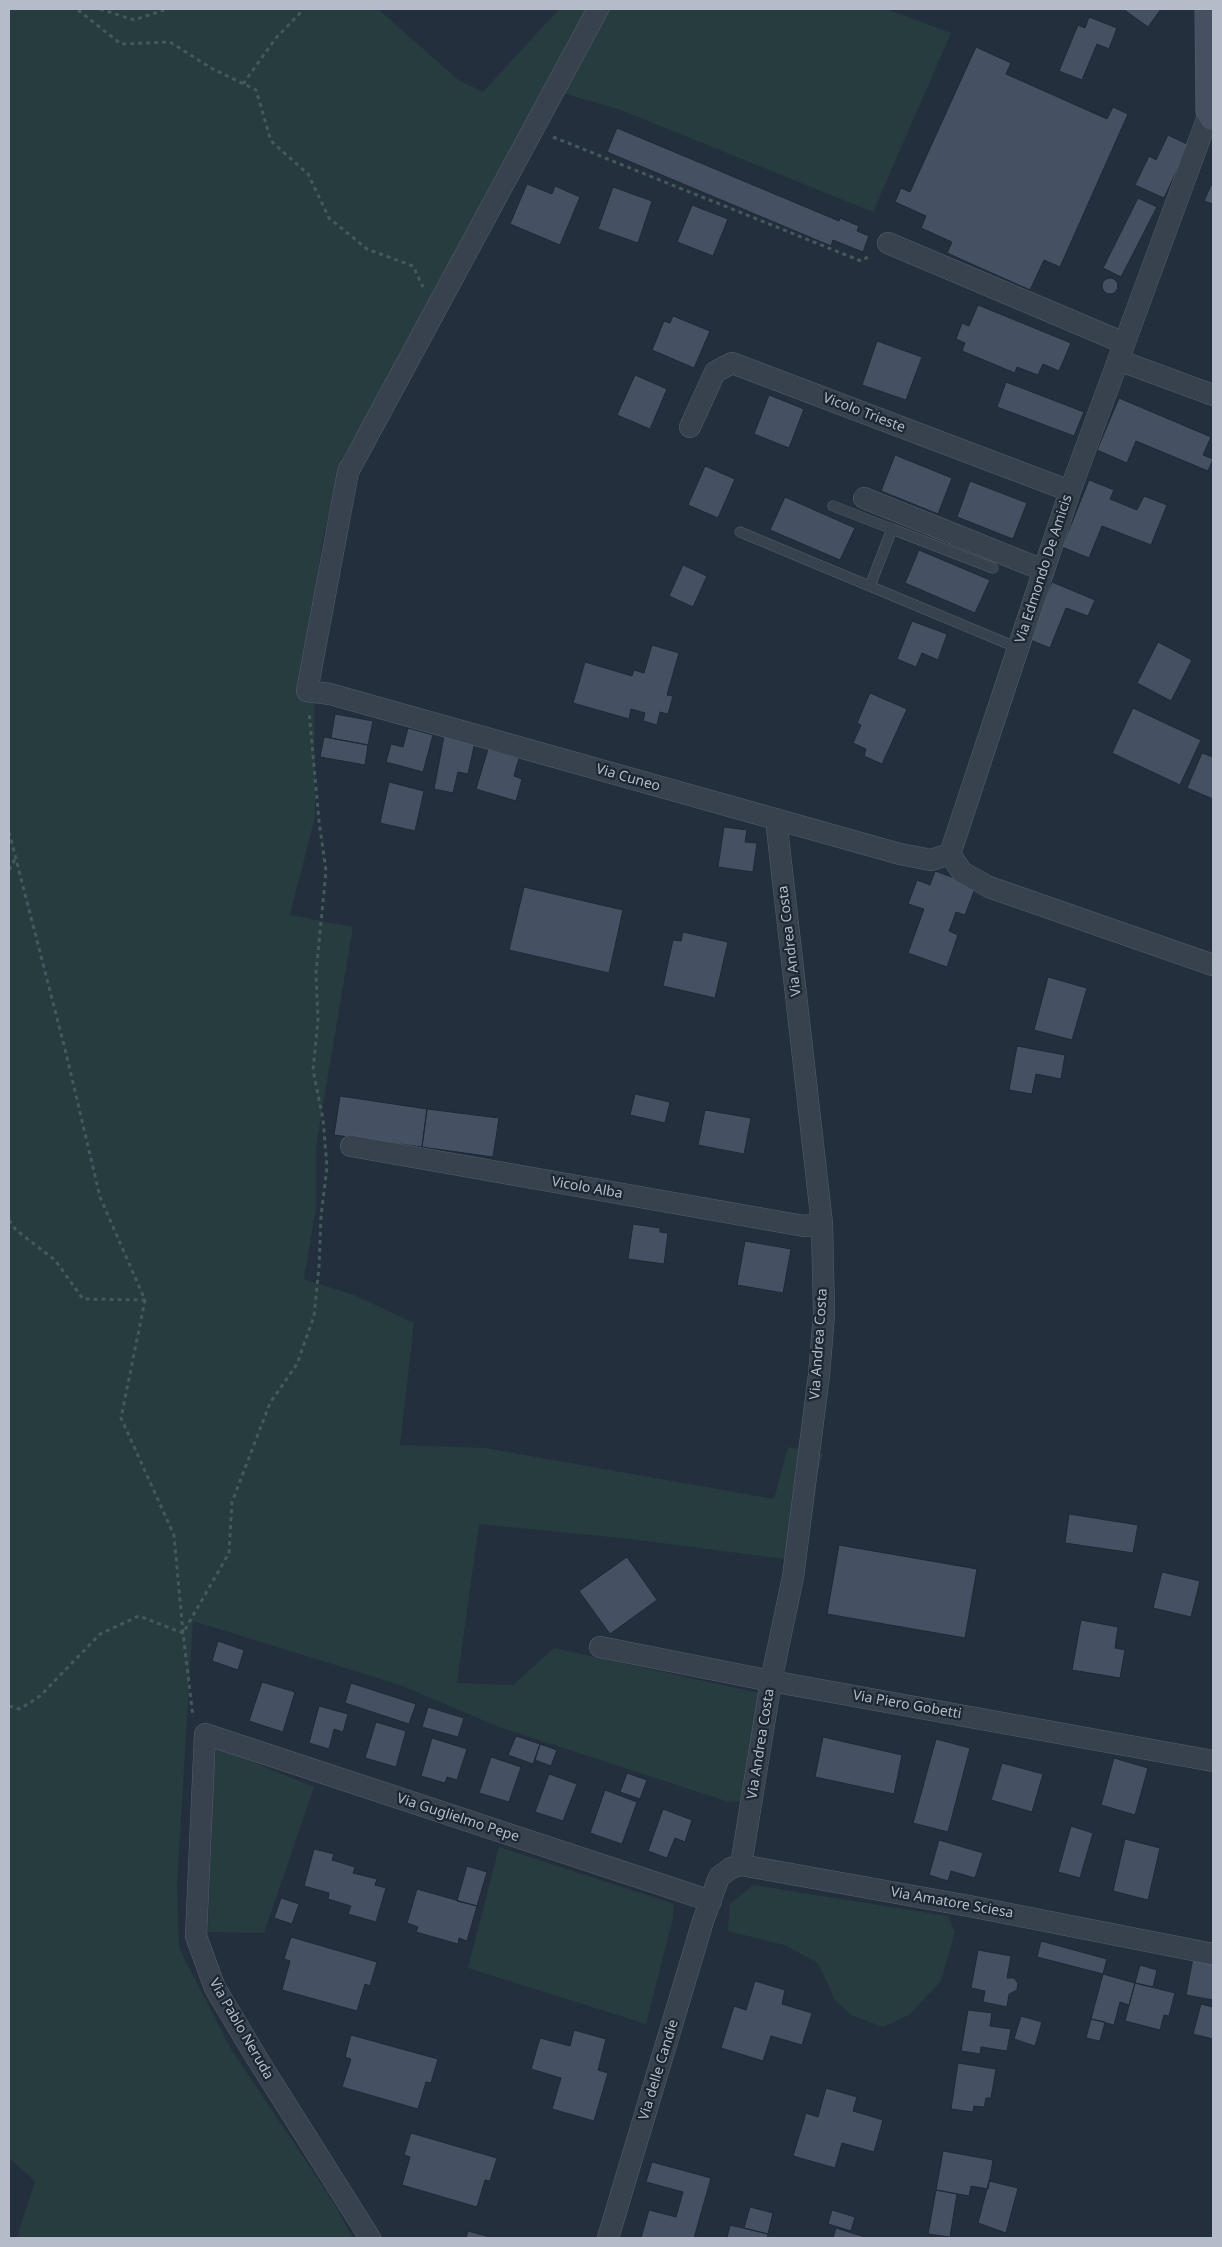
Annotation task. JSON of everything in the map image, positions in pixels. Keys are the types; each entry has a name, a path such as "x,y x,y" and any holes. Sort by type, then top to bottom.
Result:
{"street":[{"name":"Via Edmondo De Amicis","path":"950,854 1070,491 1121,351 1212,114 1209,9"},
{"path":"307,691 348,472 595,17"},
{"path":"888,244 1213,395"},
{"name":"Vicolo Trieste","path":"690,427 715,372 732,363 1070,491"},
{"path":"864,498 1043,570"},
{"name":"Via Cuneo","path":"307,691 330,694 900,854 931,860 950,854"},
{"name":"Via Andrea Costa","path":"741,1865 772,1681 793,1577 820,1375 824,1314 822,1224 776,819"},
{"path":"950,854 962,872 989,887 1213,965"},
{"name":"Vicolo Alba","path":"351,1146 804,1226 822,1224"},
{"name":"Via Piero Gobetti","path":"600,1647 772,1681 1213,1761"},
{"name":"Via Guglielmo Pepe","path":"205,1734 711,1901"},
{"name":"Via Pablo Neruda","path":"205,1734 196,1936 215,1988 370,2238"},
{"path":"711,1901 719,1877 731,1868 741,1865"},
{"name":"Via Amatore Sciesa","path":"741,1865 969,1906 1213,1954"},
{"name":"Via delle Candie","path":"608,2238 703,1921 711,1901"}],"lane":[{"path":"833,506 993,568"},
{"path":"870,586 892,529"},
{"path":"740,532 1018,648"}],"path":[{"path":"79,9 121,44 170,42 211,68 256,90 270,141 308,174 329,218 367,249 413,266 436,312"},
{"path":"100,9 134,20 167,9"},
{"path":"243,84 276,38 304,9"},
{"path":"535,129 861,261 888,244"},
{"path":"183,1633 229,1553 232,1502 270,1403 297,1364 314,1316 319,1267 321,1216 327,1168 323,1119 313,1070 318,1020 316,973 326,871 319,821 307,691"},
{"path":"9,832 100,1197 145,1300 121,1418 174,1535 193,1724 205,1734"},
{"path":"9,870 16,858"},
{"path":"9,1220 16,1230 55,1260 83,1299 145,1300"},
{"path":"9,1706 20,1709 40,1696 100,1634 139,1616 183,1633"}],"green space":[{"path":"9,9 378,9 457,79 483,92 559,9 886,9 951,33 873,212 618,109 544,88 401,358 343,456 322,542 314,598 315,817 290,915 353,927 316,1147 316,1208 304,1279 354,1295 414,1323 400,1445 485,1448 774,1499 788,1447 823,1454 791,1560 631,1539 479,1524 457,1683 513,1685 554,1648 759,1693 748,1801 729,1802 499,1727 400,1685 193,1621 177,1884 179,1948 231,2049 332,2200 353,2238 19,2238 19,2230 35,2181 9,2158"},
{"path":"217,1747 314,1787 264,1933 208,1932 214,1763"},
{"path":"499,1847 674,1904 673,1918 646,2024 468,1968"},
{"path":"753,1885 948,1916 955,1932 941,1981 909,2015 883,2027 851,2015 835,2000 818,1963 784,1945 728,1931 730,1904"}],"building":[{"path":"1123,9 1161,9 1148,27"},
{"path":"1089,17 1117,28 1109,49 1097,44 1082,80 1059,71 1078,25 1085,28"},
{"path":"976,47 1011,63 1006,74 1107,119 1113,107 1128,114 1060,267 1044,260 1030,290 947,253 952,242 921,228 926,216 895,202 901,188 910,192"},
{"path":"617,128 839,221 840,218 859,226 857,231 869,236 863,252 833,240 831,246 607,152"},
{"path":"1168,135 1189,145 1164,198 1135,185 1149,156 1156,160"},
{"path":"1213,183 1213,204 1204,201"},
{"path":"527,184 552,194 555,186 580,197 560,245 510,224"},
{"path":"613,187 652,201 638,243 598,229"},
{"path":"1138,198 1157,207 1121,277 1103,268"},
{"path":"692,205 728,219 713,256 677,242"},
{"path":"1110,278 1118,286 1110,294 1102,286"},
{"path":"978,305 1071,343 1059,371 1043,364 1038,375 1017,367 1015,373 962,351 965,343 956,339 962,323 969,326"},
{"path":"673,316 710,331 694,368 652,350 664,321 670,323"},
{"path":"877,341 922,357 906,400 862,385"},
{"path":"635,375 667,389 650,429 617,415"},
{"path":"1006,382 1084,412 1074,436 997,407"},
{"path":"769,395 804,409 789,448 754,434"},
{"path":"1119,398 1211,437 1203,455 1213,459 1208,471 1136,441 1127,463 1097,450"},
{"path":"895,455 952,478 938,514 881,491"},
{"path":"705,466 735,479 718,518 688,505"},
{"path":"1089,480 1114,490 1110,499 1137,510 1144,496 1167,505 1151,545 1102,526 1089,558 1062,547"},
{"path":"970,481 1027,503 1013,539 957,517"},
{"path":"785,497 855,528 840,560 770,530"},
{"path":"919,550 990,580 975,613 905,583"},
{"path":"683,565 707,576 693,607 669,596"},
{"path":"1052,582 1095,600 1088,616 1066,608 1050,648 1028,639"},
{"path":"912,621 947,634 938,660 922,653 916,667 897,659"},
{"path":"1158,642 1192,660 1171,701 1137,683"},
{"path":"652,645 679,653 667,695 673,696 668,714 660,712 657,725 643,721 645,713 631,709 629,719 573,703 585,662 632,676 634,670 644,673"},
{"path":"870,693 907,709 882,764 864,756 866,749 853,743 861,725 857,723"},
{"path":"1133,708 1201,740 1180,785 1112,753"},
{"path":"335,714 373,721 368,745 331,738"},
{"path":"408,728 433,735 423,772 386,762 391,744 403,747"},
{"path":"444,736 475,742 468,774 458,772 453,793 434,789"},
{"path":"324,737 368,745 365,765 320,757"},
{"path":"488,749 519,758 514,776 522,779 516,801 476,789"},
{"path":"1202,753 1213,757 1213,799 1187,788"},
{"path":"389,782 424,791 415,831 380,823"},
{"path":"724,827 747,830 745,842 757,843 753,872 718,867"},
{"path":"935,871 976,886 965,915 956,912 949,931 958,935 947,967 908,953 924,909 908,904 917,880 930,885"},
{"path":"524,887 623,910 609,973 509,950"},
{"path":"683,932 728,942 715,998 663,986 673,940 681,941"},
{"path":"1048,977 1087,988 1072,1040 1034,1030"},
{"path":"1017,1046 1065,1055 1061,1079 1036,1074 1032,1094 1009,1090"},
{"path":"635,1094 670,1102 665,1123 630,1115"},
{"path":"340,1096 427,1109 422,1147 334,1135"},
{"path":"427,1109 499,1118 493,1157 422,1147"},
{"path":"705,1110 751,1118 744,1154 698,1145"},
{"path":"633,1224 660,1228 660,1232 668,1233 664,1264 628,1259"},
{"path":"745,1241 791,1249 783,1293 737,1285"},
{"path":"1069,1514 1138,1525 1133,1553 1065,1543"},
{"path":"839,1545 977,1569 965,1638 827,1614"},
{"path":"627,1557 657,1600 610,1634 579,1591"},
{"path":"1162,1572 1200,1581 1191,1617 1153,1608"},
{"path":"1081,1620 1118,1627 1115,1648 1125,1650 1120,1678 1072,1670"},
{"path":"218,1641 244,1650 238,1670 212,1661"},
{"path":"262,1682 295,1692 283,1732 249,1721"},
{"path":"351,1683 416,1704 409,1724 345,1703"},
{"path":"319,1706 348,1714 343,1732 334,1729 329,1749 309,1743"},
{"path":"428,1707 464,1718 458,1737 422,1727"},
{"path":"376,1722 406,1731 396,1767 365,1758"},
{"path":"516,1736 540,1744 533,1764 508,1755"},
{"path":"823,1737 902,1755 894,1794 815,1777"},
{"path":"432,1738 467,1749 457,1780 447,1777 445,1783 421,1776"},
{"path":"936,1739 970,1748 948,1832 913,1823"},
{"path":"540,1744 557,1750 551,1766 535,1760"},
{"path":"491,1757 521,1767 509,1802 479,1793"},
{"path":"1114,1758 1148,1768 1135,1815 1101,1805"},
{"path":"1002,1763 1043,1774 1032,1812 991,1800"},
{"path":"627,1773 647,1780 640,1799 620,1792"},
{"path":"549,1774 577,1784 563,1821 535,1812"},
{"path":"605,1790 637,1802 622,1844 590,1833"},
{"path":"663,1809 692,1820 685,1842 675,1838 667,1858 648,1851"},
{"path":"1071,1826 1093,1833 1080,1878 1058,1872"},
{"path":"1125,1839 1160,1848 1148,1900 1113,1891"},
{"path":"939,1840 983,1853 975,1878 951,1871 948,1881 929,1875"},
{"path":"314,1849 334,1854 332,1860 355,1867 353,1873 377,1879 375,1885 386,1888 376,1922 348,1914 351,1906 328,1899 329,1893 304,1886"},
{"path":"467,1866 487,1872 477,1906 457,1901"},
{"path":"417,1889 477,1906 467,1941 459,1938 458,1944 416,1932 418,1927 407,1923"},
{"path":"281,1898 299,1904 292,1924 274,1918"},
{"path":"291,1937 377,1962 370,1986 365,1984 357,2011 282,1990 290,1961 284,1959"},
{"path":"1041,1941 1107,1959 1103,1974 1037,1957"},
{"path":"978,1950 1011,1956 1007,1978 1014,1978 1018,1983 1017,1990 1009,1994 1007,2007 983,2002 985,1991 971,1988"},
{"path":"1193,1958 1213,1961 1213,2000 1186,1995"},
{"path":"1140,1965 1157,1970 1153,1987 1135,1983"},
{"path":"1103,1974 1135,1983 1129,2005 1120,2002 1114,2025 1091,2019"},
{"path":"755,1981 785,1990 782,2004 812,2013 802,2045 771,2036 763,2061 721,2048 734,2006 746,2010"},
{"path":"1135,1983 1175,1993 1169,2016 1164,2015 1160,2030 1125,2021"},
{"path":"1201,2004 1213,2007 1213,2039 1193,2034"},
{"path":"968,2010 992,2013 990,2026 1011,2029 1007,2051 981,2047 980,2054 961,2051"},
{"path":"1021,2016 1042,2022 1035,2046 1014,2039"},
{"path":"1091,2019 1105,2022 1100,2041 1086,2038"},
{"path":"574,2030 606,2039 598,2070 608,2073 594,2121 552,2109 561,2078 531,2069 540,2038 570,2046"},
{"path":"351,2035 438,2059 431,2083 426,2082 418,2109 342,2087 351,2059 345,2057"},
{"path":"958,2063 996,2069 991,2098 986,2098 984,2107 974,2106 973,2112 951,2109"},
{"path":"826,2088 857,2097 853,2111 883,2120 874,2152 842,2143 835,2168 793,2156 806,2113 818,2117"},
{"path":"411,2133 497,2158 490,2181 485,2180 477,2207 402,2185 410,2157 404,2155"},
{"path":"943,2151 993,2160 988,2189 971,2186 969,2196 936,2190"},
{"path":"652,2162 711,2178 694,2238 641,2238 649,2210 676,2217 683,2192 646,2182"},
{"path":"989,2181 1018,2188 1006,2233 978,2223"},
{"path":"936,2190 957,2194 950,2237 928,2234"},
{"path":"750,2207 773,2213 768,2234 744,2228"},
{"path":"832,2210 855,2217 851,2231 828,2224"},
{"path":"730,2225 768,2234 767,2238 727,2238"},
{"path":"836,2228 868,2238 833,2238"},
{"path":"468,2231 493,2238 466,2238"}]}
